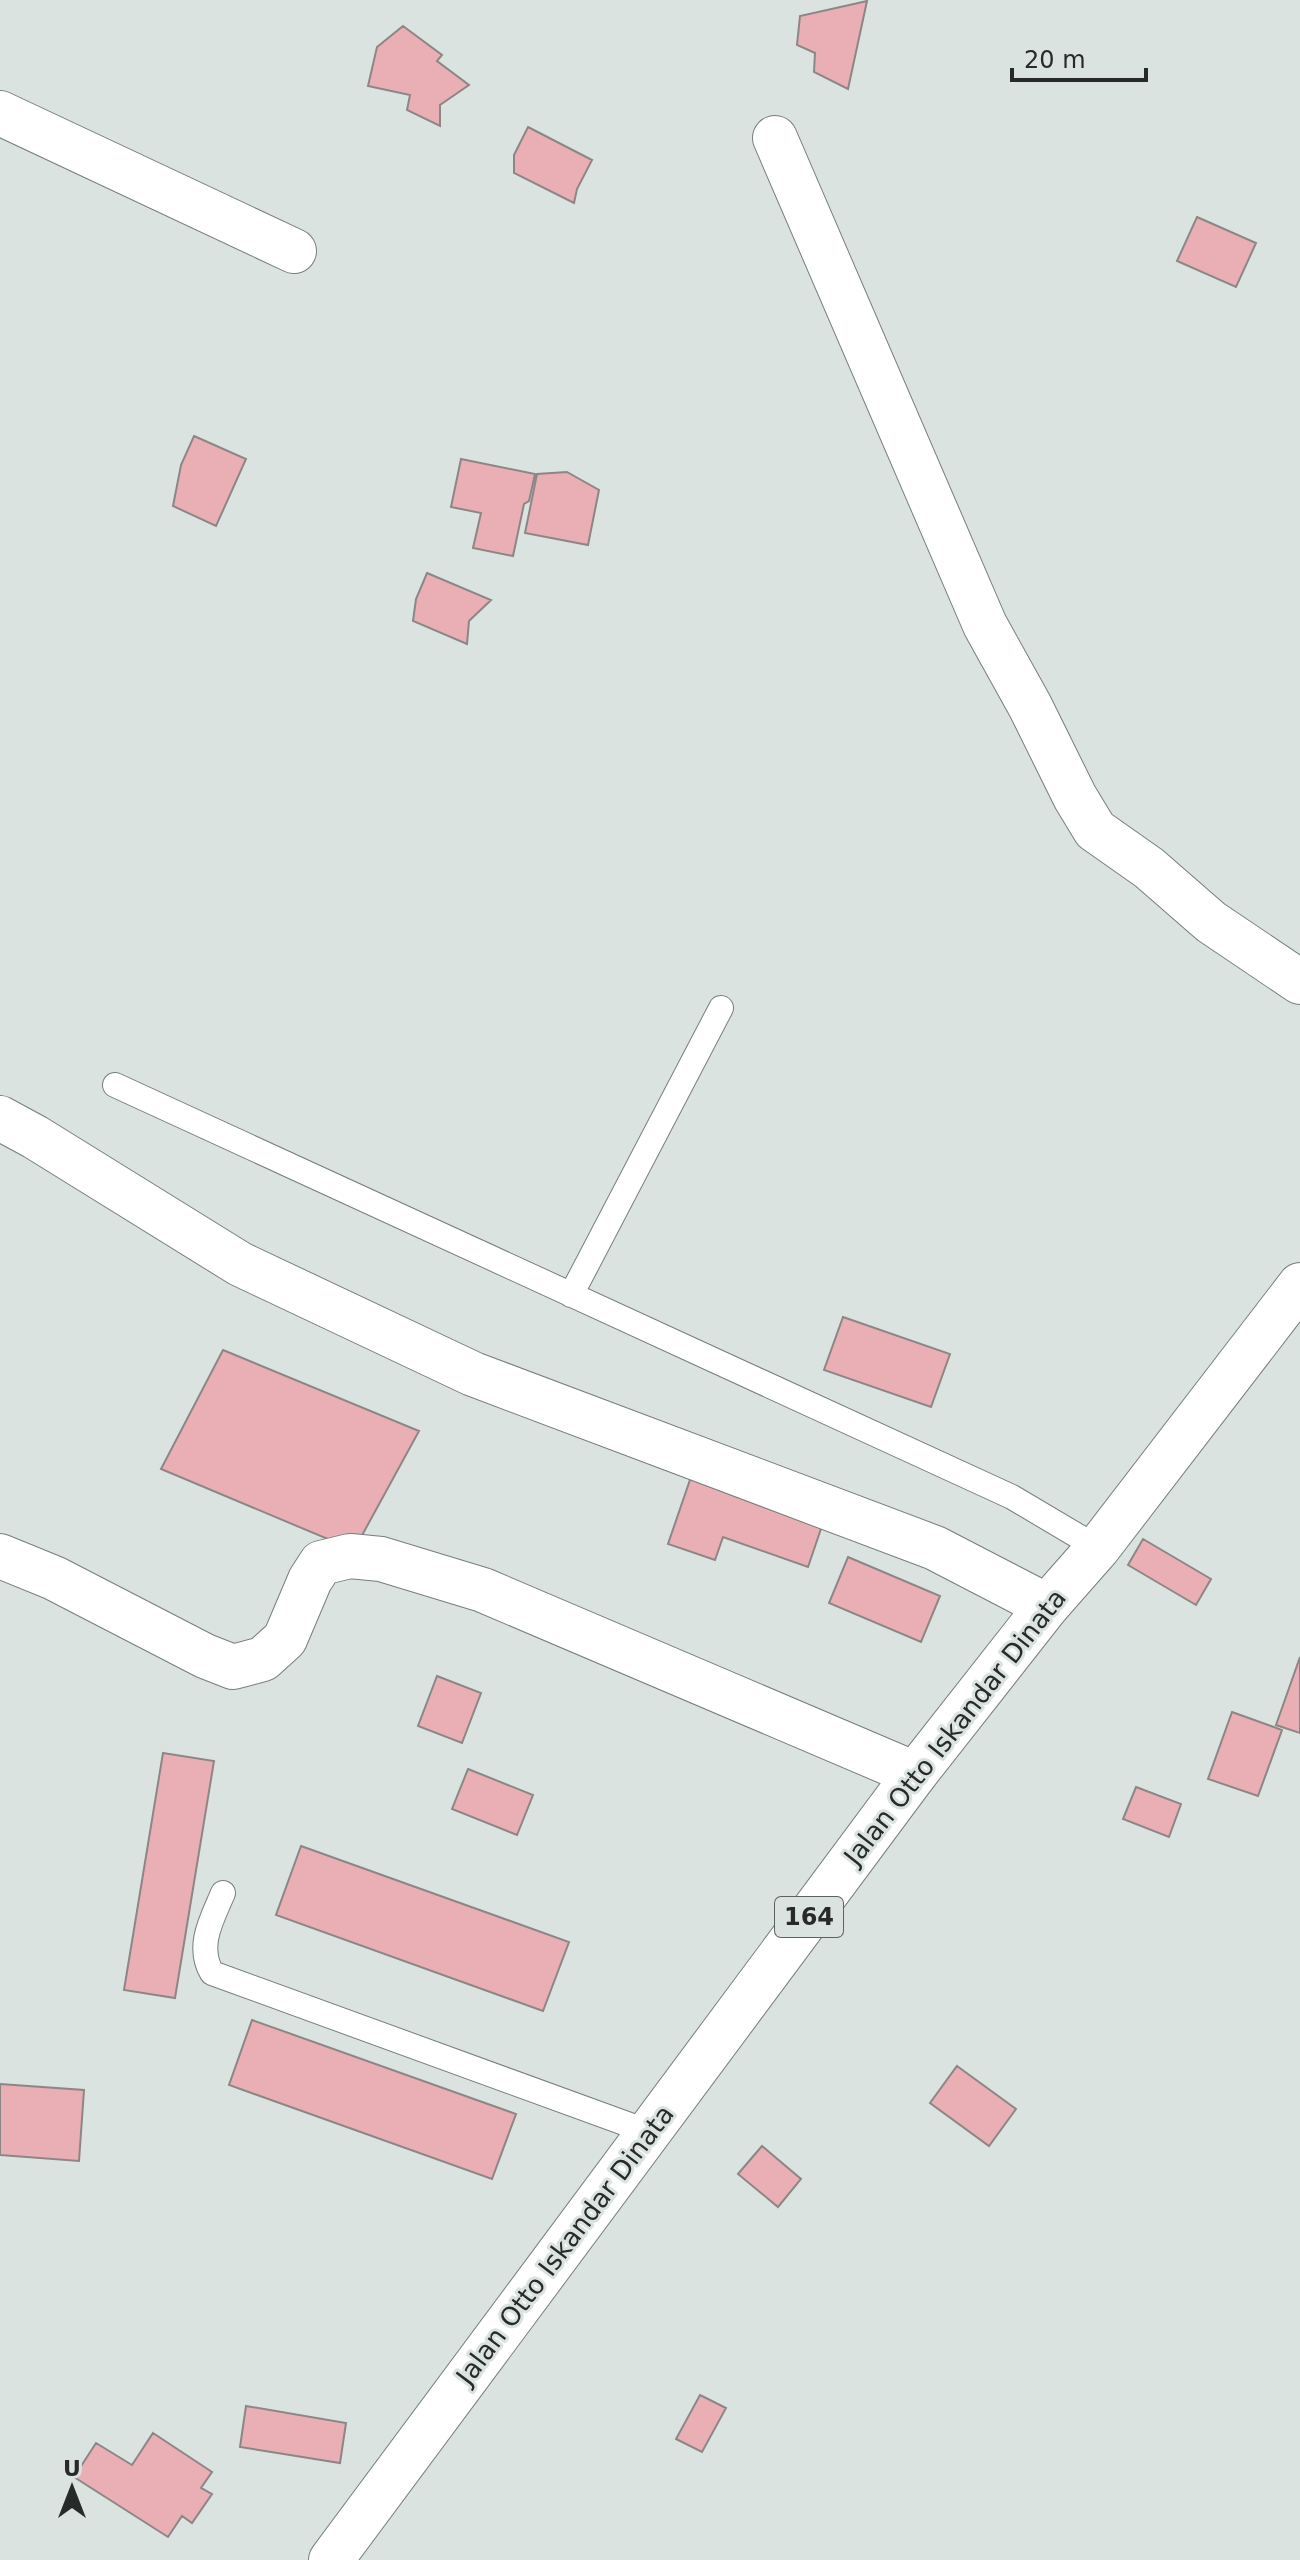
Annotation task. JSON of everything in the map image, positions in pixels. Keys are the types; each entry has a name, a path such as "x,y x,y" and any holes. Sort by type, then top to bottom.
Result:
{"street":[{"path":"0,113 294,251"},
{"path":"775,138 985,625 1095,830 1149,868 1211,922 1300,982"},
{"path":"0,1118 240,1264 473,1374 935,1548 1047,1606"},
{"name":"Jalan Otto Iskandar Dinata","path":"331,2560 915,1774 1047,1606 1098,1548 1300,1285"},
{"path":"0,1556 54,1578 205,1656 233,1667 263,1659 285,1639 310,1580 321,1563 350,1556 381,1559 483,1590 915,1774"}],"lane":[{"path":"571,1295 721,1008"},
{"path":"115,1085 1012,1497 1098,1548"},
{"path":"223,1893 205,1937 206,1963 212,1973 649,2132"}],"building":[{"path":"867,1 848,89 814,72 815,53 797,45 800,16"},
{"path":"403,26 442,55 437,61 469,85 440,105 440,126 407,110 410,95 368,86 377,47"},
{"path":"528,127 592,160 577,189 574,203 514,173 514,155"},
{"path":"1197,217 1256,243 1236,287 1177,261"},
{"path":"194,436 246,459 216,526 173,506 181,465"},
{"path":"461,459 535,474 529,501 524,504 513,556 473,548 481,513 451,507"},
{"path":"567,472 599,490 588,545 525,533 537,474"},
{"path":"427,573 491,600 469,621 467,644 413,621 416,599"},
{"path":"843,1317 950,1354 931,1407 824,1370"},
{"path":"223,1350 419,1431 354,1550 161,1469"},
{"path":"693,1471 825,1517 808,1567 723,1537 715,1560 668,1544"},
{"path":"1143,1539 1211,1579 1196,1605 1128,1565"},
{"path":"848,1557 940,1596 921,1642 829,1603"},
{"path":"1300,1657 1300,1733 1276,1725"},
{"path":"437,1676 481,1693 462,1743 418,1726"},
{"path":"1232,1712 1282,1730 1258,1796 1208,1779"},
{"path":"163,1753 214,1761 175,1998 124,1990"},
{"path":"468,1769 533,1795 517,1835 452,1809"},
{"path":"1136,1787 1181,1804 1169,1837 1123,1819"},
{"path":"301,1846 569,1942 543,2011 276,1915"},
{"path":"252,2020 516,2114 492,2179 229,2085"},
{"path":"957,2066 1016,2109 989,2146 930,2103"},
{"path":"0,2084 84,2090 79,2161 0,2155"},
{"path":"762,2146 801,2179 778,2207 738,2174"},
{"path":"700,2395 726,2408 702,2452 676,2439"},
{"path":"246,2406 346,2423 340,2463 240,2447"},
{"path":"153,2433 212,2472 201,2488 212,2494 192,2523 182,2516 168,2537 74,2477 96,2443 132,2465"}]}
